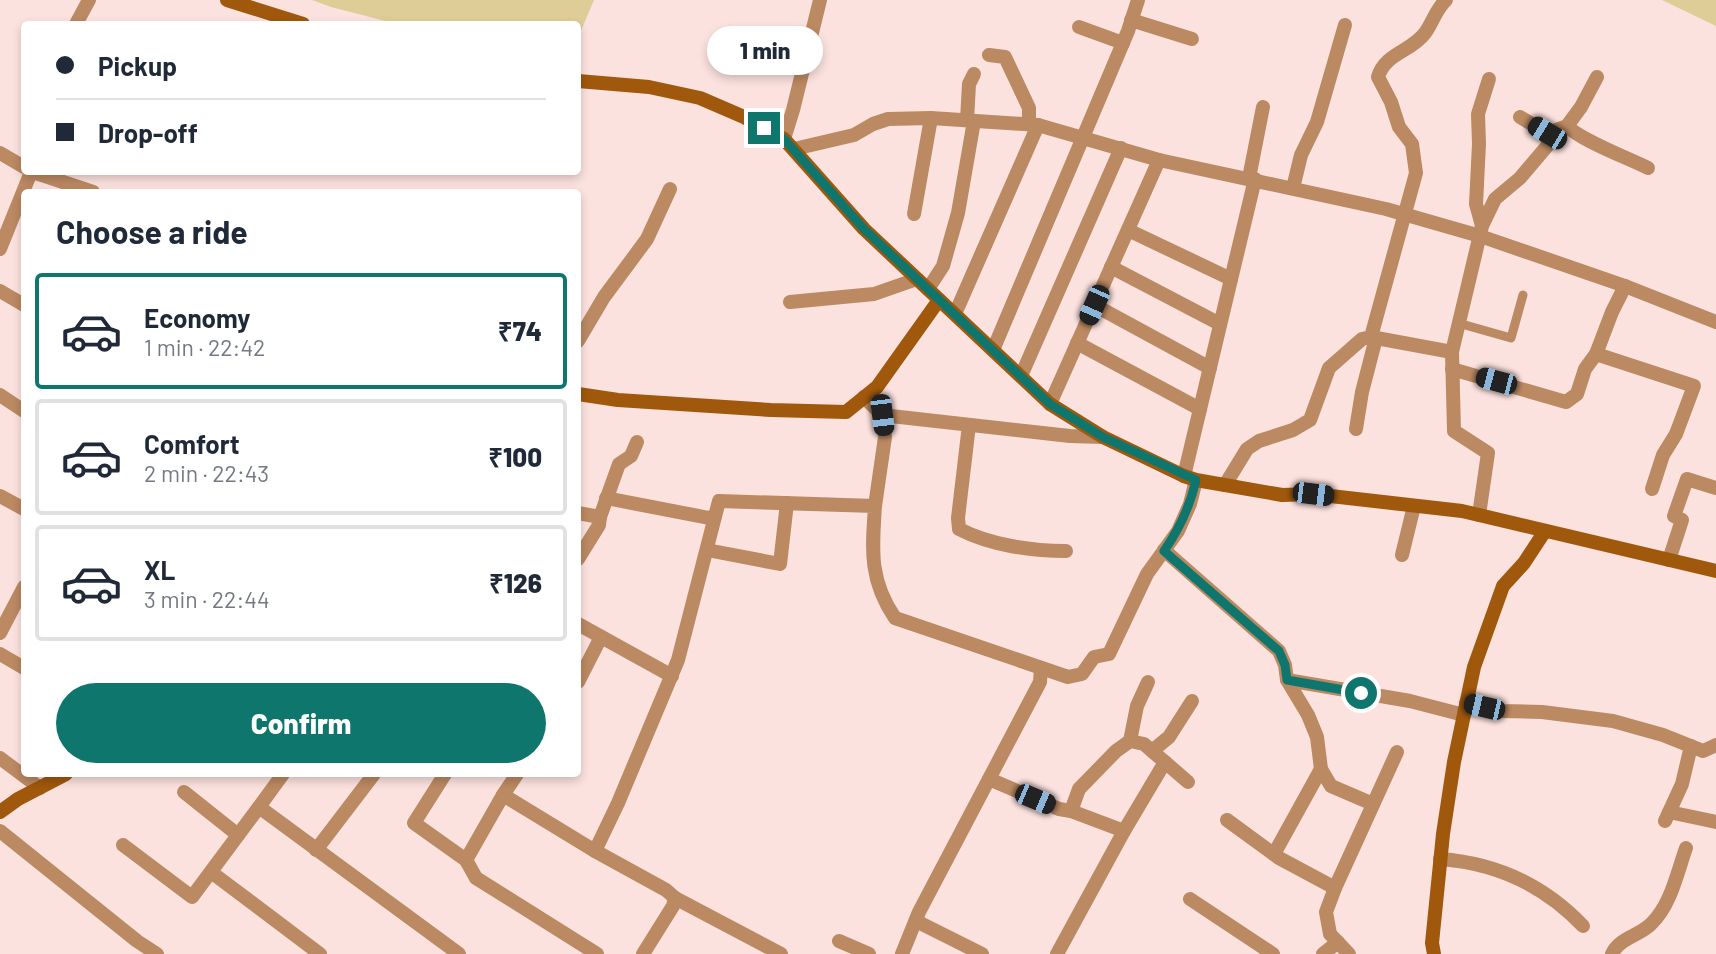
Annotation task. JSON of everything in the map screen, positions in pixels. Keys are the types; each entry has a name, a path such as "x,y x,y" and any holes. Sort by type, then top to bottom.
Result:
{"main road":[{"path":"227,0 294,21"},
{"path":"581,81 649,87 700,98 744,117 789,144 864,229 1050,404 1103,437 1190,478 1282,495 1313,494 1479,515 1716,570"},
{"path":"581,394 618,400 846,412 877,387 939,300"},
{"path":"1434,954 1432,943 1440,859 1454,762 1474,667 1503,586 1524,562 1545,531"},
{"path":"0,812 60,777"}],"street":[{"path":"78,21 88,0"},
{"path":"820,0 793,110 789,144 854,135 888,119 931,118 1033,124 1159,160 1481,231 1716,322"},
{"path":"993,350 1123,43 1138,0"},
{"path":"1356,429 1373,338 1416,173 1412,144 1399,127 1388,94 1378,77 1381,67 1390,57 1425,33 1446,0"},
{"path":"1131,20 1192,39"},
{"path":"1293,188 1301,155 1317,122 1345,25"},
{"path":"1079,27 1123,43"},
{"path":"955,314 1033,124 1029,108 1005,57 989,55"},
{"path":"790,302 874,293 922,284 943,266 958,214 970,120 969,83 974,74"},
{"path":"1547,133 1567,125 1597,77"},
{"path":"1481,231 1476,204 1478,114 1489,79"},
{"path":"864,397 882,415 885,437 875,506 872,555 881,598 895,618 1068,677 1082,674 1094,657 1109,654 1147,574 1178,531 1190,504 1190,478 1200,409 1252,179 1263,107"},
{"path":"1520,117 1547,133"},
{"path":"914,214 931,118"},
{"path":"1567,125 1587,140 1648,168"},
{"path":"1479,515 1488,453 1454,431 1452,352 1481,231 1495,199 1520,178 1548,145 1547,133"},
{"path":"1021,376 1121,148"},
{"path":"0,153 21,165"},
{"path":"1050,404 1159,160"},
{"path":"41,175 84,189"},
{"path":"581,336 604,297 647,239 670,190"},
{"path":"0,249 21,198"},
{"path":"1128,230 1231,279"},
{"path":"1111,267 1220,324"},
{"path":"1452,369 1566,402 1577,394 1625,286"},
{"path":"0,291 21,303"},
{"path":"1094,305 1210,368"},
{"path":"1225,485 1247,449 1259,441 1293,430 1310,420 1329,368 1362,339 1373,338 1452,352"},
{"path":"1077,343 1200,409"},
{"path":"1596,354 1694,386 1676,434 1663,454 1652,489"},
{"path":"0,395 21,409"},
{"path":"882,415 1103,437"},
{"path":"969,425 959,529 981,540 1049,551 1066,551"},
{"path":"581,554 599,525 619,464 631,456 637,442"},
{"path":"1670,560 1682,520 1674,516 1687,478 1716,488"},
{"path":"0,496 21,507"},
{"path":"606,498 709,518 715,516"},
{"path":"595,851 678,660 719,501 875,506"},
{"path":"707,550 780,564 787,503"},
{"path":"1402,555 1414,506"},
{"path":"581,514 600,517"},
{"path":"1164,551 1279,651 1287,680 1308,715 1317,737 1321,769 1331,786 1373,804"},
{"path":"0,633 21,593"},
{"path":"581,626 672,676"},
{"path":"581,676 601,638"},
{"path":"0,654 21,666"},
{"path":"902,954 916,921 1040,682 1041,668"},
{"path":"1287,680 1465,709 1542,712 1614,721 1663,735 1703,751 1716,745"},
{"path":"1071,811 1079,789 1116,751 1130,741 1137,706 1148,682"},
{"path":"1152,751 1169,737 1192,701"},
{"path":"1130,741 1144,744 1188,782"},
{"path":"1691,746 1682,784 1667,816 1716,821"},
{"path":"1349,954 1330,934 1326,912 1397,752"},
{"path":"0,758 21,774"},
{"path":"1057,954 1165,762"},
{"path":"1274,854 1321,769"},
{"path":"25,777 40,788"},
{"path":"123,845 192,897 281,777"},
{"path":"316,850 372,777"},
{"path":"443,777 414,823 466,860 476,878 597,954"},
{"path":"466,860 515,777"},
{"path":"989,779 1059,809 1124,831"},
{"path":"184,792 238,835"},
{"path":"503,795 666,890 675,898 780,954"},
{"path":"258,807 459,954"},
{"path":"1227,820 1274,854 1335,888"},
{"path":"0,831 157,954"},
{"path":"1612,954 1615,947 1651,925 1665,906 1686,848"},
{"path":"1440,859 1467,861 1498,869 1518,878 1555,898 1584,926"},
{"path":"211,872 320,954"},
{"path":"643,954 673,906 675,898"},
{"path":"1190,899 1273,954"},
{"path":"916,921 982,954"},
{"path":"839,941 869,954"},
{"path":"1323,954 1338,942"}],"lane":[{"path":"1458,323 1511,338 1524,295"}],"shaded area":[{"path":"312,0 594,0 581,31 581,21 385,21"},
{"path":"1662,0 1716,0 1716,26"}],"route":[{"path":"764,128 784,139 864,229 1050,404 1103,437 1196,480 1190,504 1178,531 1164,551 1279,651 1287,680 1361,693"}]}
